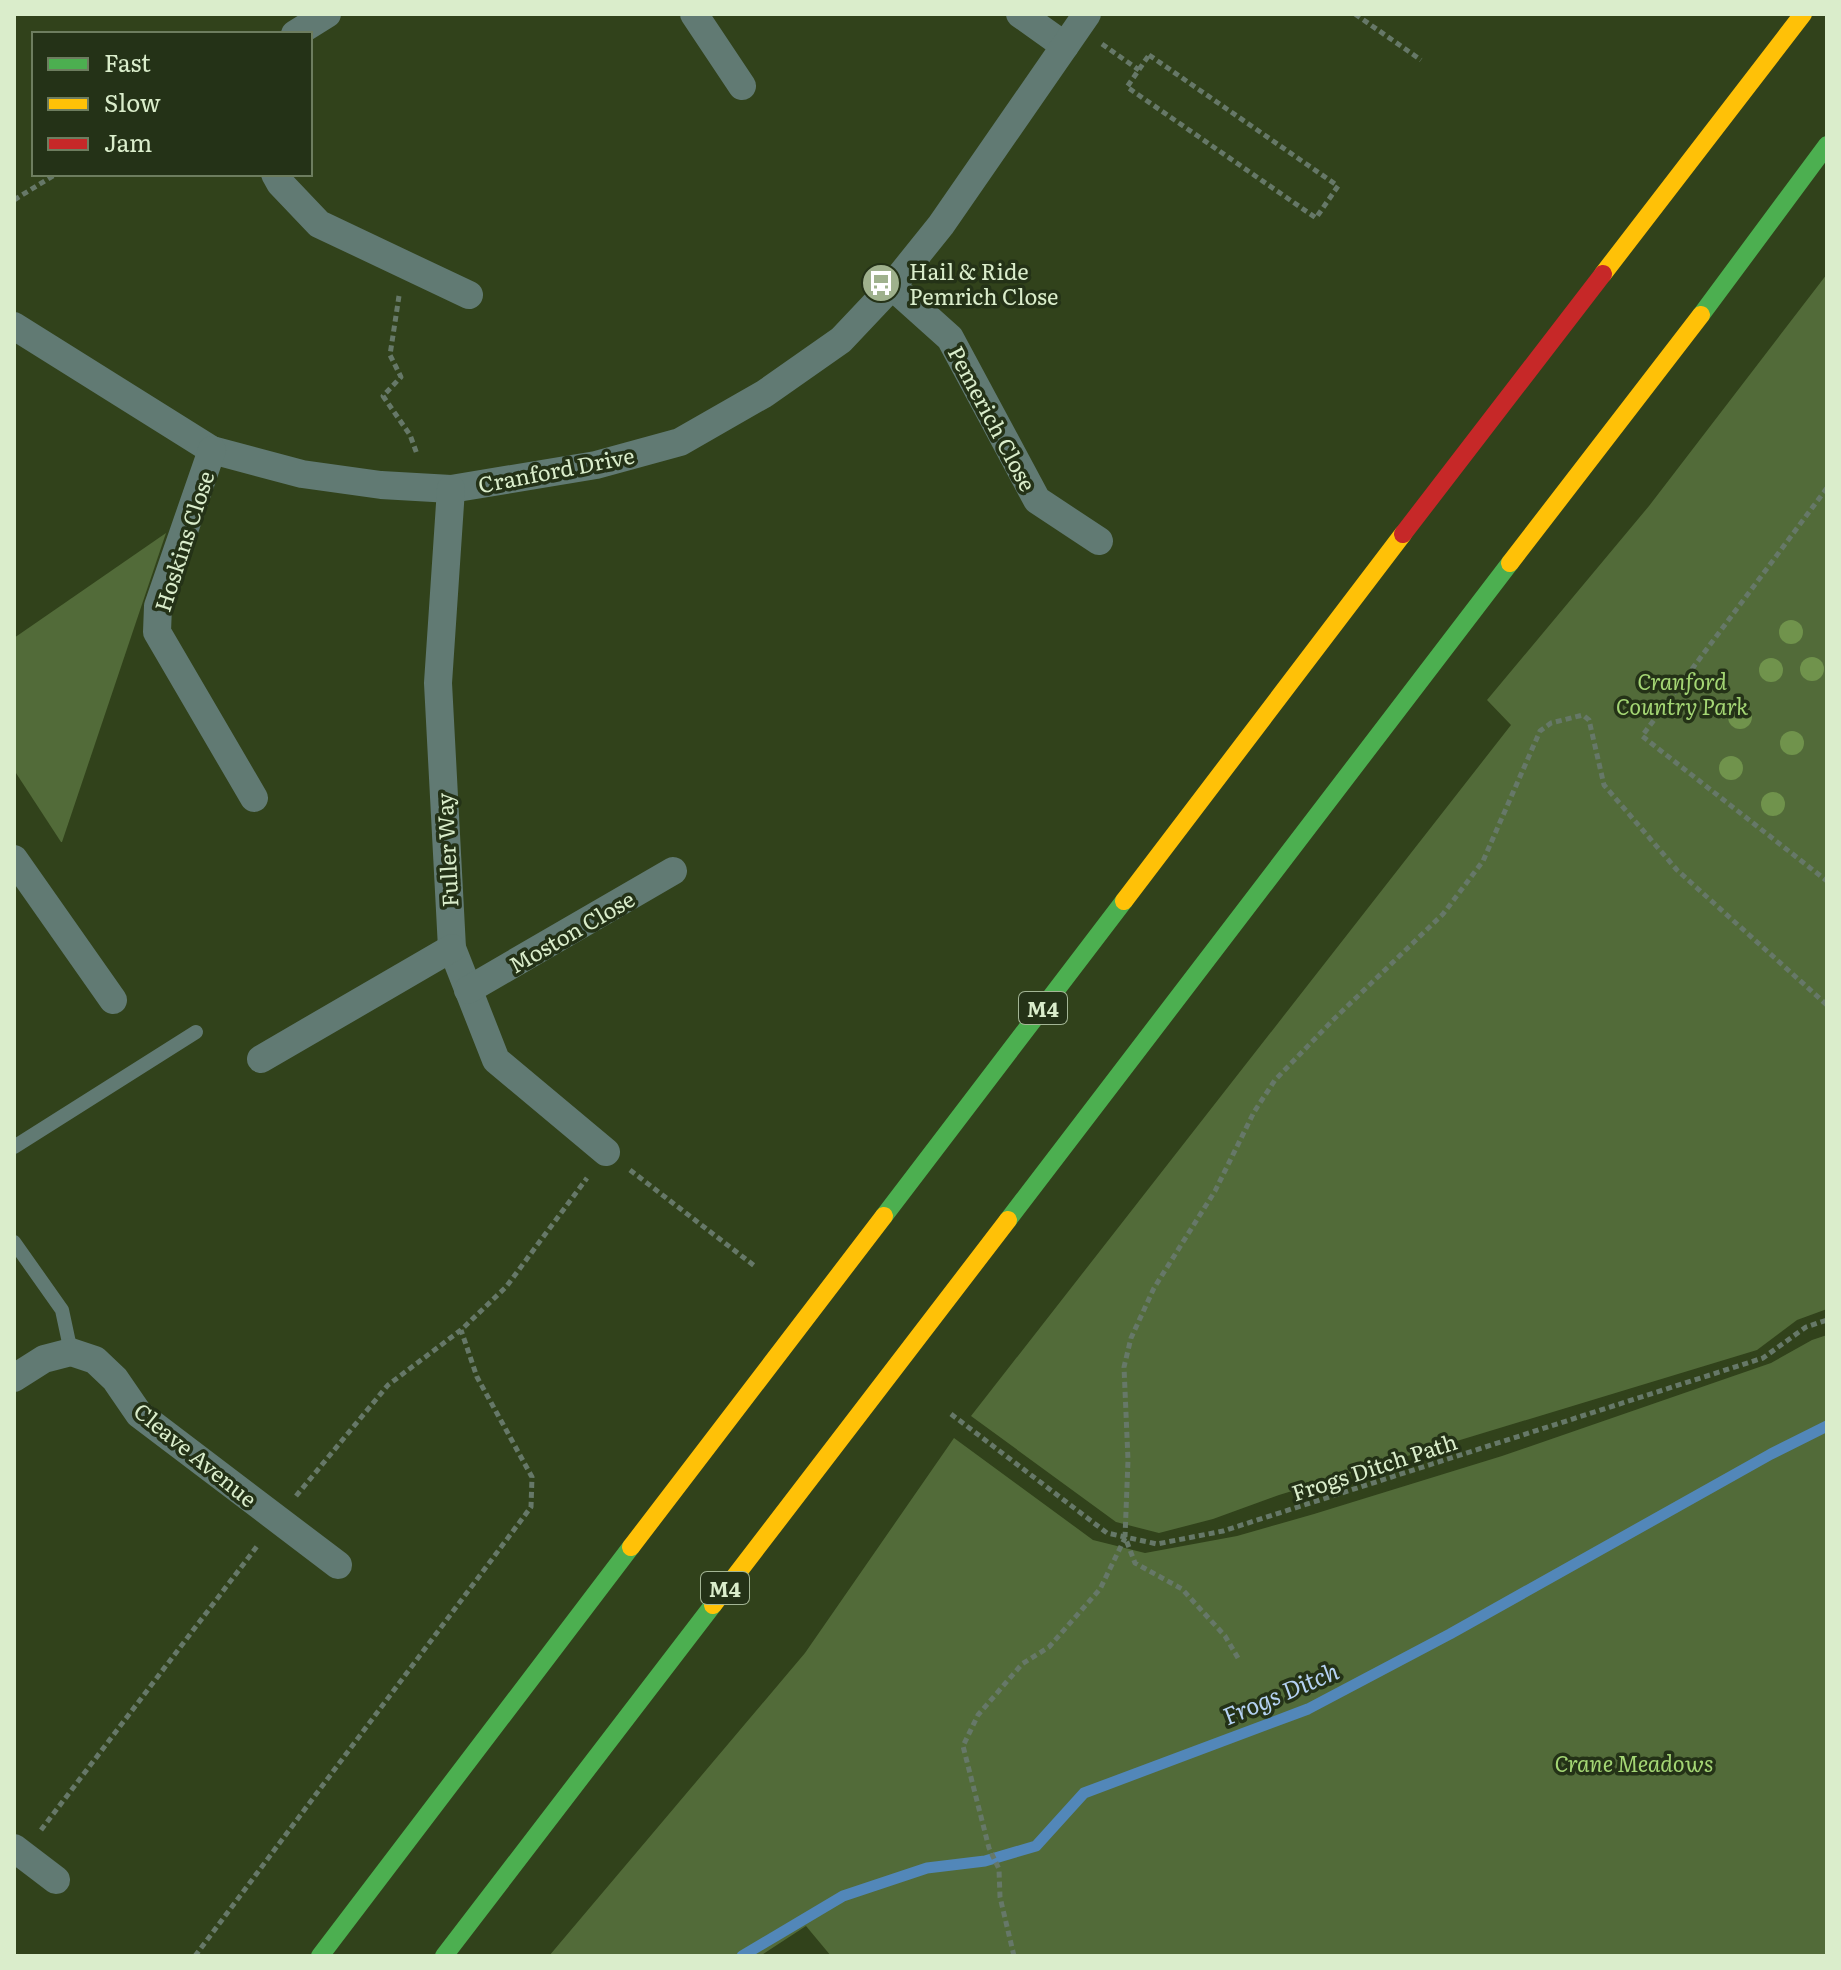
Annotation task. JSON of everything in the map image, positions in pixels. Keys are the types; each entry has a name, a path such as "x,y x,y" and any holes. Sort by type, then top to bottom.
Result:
{"highway":[{"name":"M4","path":"320,1956 1501,405 1803,14"},
{"name":"M4","path":"444,1956 1827,145"}],"street":[{"path":"298,32 327,14"},
{"path":"694,14 742,86"},
{"path":"1020,14 1077,29"},
{"name":"Cranford Drive","path":"14,326 212,450 302,474 381,485 441,488 596,465 680,442 764,394 841,340 892,286 941,225 1077,29"},
{"path":"276,176 319,224 469,295"},
{"name":"Pemerich Close","path":"892,286 950,338 1037,500 1099,541"},
{"name":"Hoskins Close","path":"212,450 158,606 157,632 254,798"},
{"name":"Fuller Way","path":"441,488 438,683 452,948 496,1060 606,1152"},
{"path":"14,859 113,1000"},
{"name":"Moston Close","path":"468,990 673,871"},
{"path":"261,1059 452,948"},
{"path":"14,1378 44,1359 71,1352"},
{"name":"Cleave Avenue","path":"71,1352 95,1360 115,1379 139,1414 338,1565"},
{"path":"14,1848 56,1880"}],"lane":[{"path":"14,1147 196,1032"},
{"path":"14,1242 62,1310 71,1352"}],"path":[{"path":"1355,14 1421,60"},
{"path":"1077,29 1139,70"},
{"path":"1149,55 1338,186 1316,218 1127,87 1139,70 1149,55"},
{"path":"14,200 53,176"},
{"path":"404,264 390,355 401,377 383,396 441,488"},
{"path":"1827,488 1642,736 1827,881"},
{"path":"1238,1658 1225,1636 1182,1589 1135,1563 1125,1537 1128,1460 1124,1367 1131,1338 1154,1288 1215,1191 1254,1112 1275,1080 1443,914 1483,861 1540,731 1551,723 1583,715 1589,720 1604,785 1677,870 1827,1005"},
{"path":"606,1152 756,1267"},
{"name":"Frogs Ditch Path","path":"951,1414 1107,1533 1157,1544 1223,1531 1763,1358 1806,1327 1827,1320"},
{"path":"195,1956 531,1507 532,1477 477,1377 461,1330"},
{"path":"1014,1956 1000,1897 999,1869 989,1848 963,1746 978,1715 1013,1674 1022,1664 1049,1647 1100,1589 1125,1537"}],"green space":[{"name":"Cranford Country Park","path":"1827,274 1827,1309 1797,1320 1757,1350 1279,1495 1213,1519 1159,1533 1116,1522 971,1416 1511,725 1487,700 1649,506"},
{"path":"166,533 61,842 14,770 14,638"},
{"name":"Crane Meadows","path":"1827,1335 1827,1956 831,1956 806,1926 760,1956 549,1956 805,1653 954,1438 1093,1540 1145,1553 1237,1536 1502,1456 1771,1363"}],"waterway":[{"name":"Frogs Ditch","path":"742,1956 843,1896 927,1868 985,1861 1036,1846 1084,1793 1308,1709 1827,1426"}],"traffic: fast":[{"path":"1701,315 1827,145"},
{"path":"1008,1220 1510,563"},
{"path":"884,1216 1124,901"},
{"path":"320,1956 631,1547"},
{"path":"444,1956 713,1605"}],"traffic: slow":[{"path":"1603,274 1803,14"},
{"path":"1510,563 1701,315"},
{"path":"1124,901 1403,534"},
{"path":"631,1547 884,1216"},
{"path":"713,1605 1008,1220"}],"traffic: jam":[{"path":"1403,534 1603,274"}],"place":[{"name":"Hail & Ride Pemrich Close","path":"881,283"}]}
